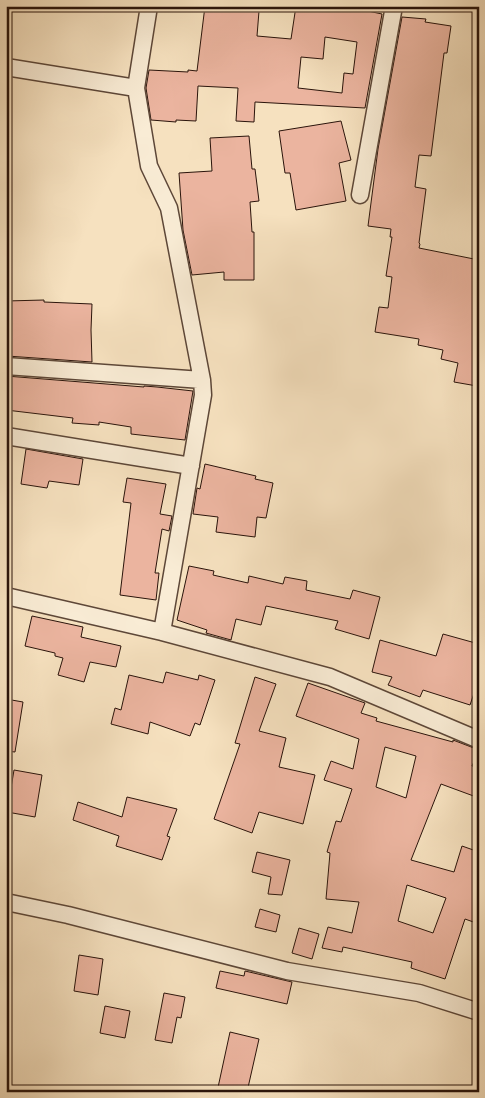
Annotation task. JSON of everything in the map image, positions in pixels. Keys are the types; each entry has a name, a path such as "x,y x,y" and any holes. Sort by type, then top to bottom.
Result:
{"street":[{"path":"148,6 136,88 149,166 169,208 202,380 203,395 162,632"},
{"path":"360,195 394,6"},
{"path":"6,67 136,88"},
{"path":"6,366 202,380"},
{"path":"6,436 191,466"},
{"path":"6,596 162,632 330,677 479,740"},
{"path":"6,902 68,915 287,971 419,993 479,1012"}],"building":[{"path":"205,6 244,6 244,10 259,11 257,36 291,39 296,6 364,6 363,10 382,14 365,108 255,102 254,122 236,121 238,88 198,86 196,121 151,120 146,88 149,70 197,71","holes":["325,37 357,42 353,74 344,73 342,93 298,88 301,57 323,59"]},
{"path":"402,17 426,19 425,22 451,26 447,53 444,53 431,156 419,155 415,187 426,189 419,248 479,260 479,376 477,386 454,382 458,363 441,359 443,350 418,345 419,339 375,332 379,307 388,308 392,277 386,276 392,237 390,237 391,229 368,226 378,149"},
{"path":"341,121 351,160 339,163 346,201 296,210 290,173 285,173 279,131"},
{"path":"249,136 252,169 255,169 259,201 250,202 252,232 254,232 254,280 224,280 224,272 192,275 183,230 179,173 212,171 210,138"},
{"path":"44,300 44,302 92,304 92,362 7,356 6,301"},
{"path":"6,376 193,391 185,440 131,434 131,427 99,422 99,425 72,423 73,418 6,410"},
{"path":"26,449 83,459 79,485 49,481 47,488 21,484"},
{"path":"205,464 256,476 255,479 273,483 266,518 257,517 255,537 216,532 218,517 193,514 197,488 200,489"},
{"path":"127,478 166,484 160,514 172,516 169,531 162,529 155,573 159,573 156,600 120,595 131,503 123,502"},
{"path":"189,566 214,571 213,575 248,583 249,576 283,584 285,577 307,581 306,590 350,599 353,590 380,597 369,639 335,629 338,621 266,606 261,625 236,619 231,640 206,633 207,630 177,620"},
{"path":"32,616 83,627 81,637 121,646 116,667 90,662 84,682 58,675 63,658 55,656 55,653 25,646"},
{"path":"443,634 479,644 479,679 470,705 423,690 420,697 388,685 392,677 372,672 380,640 436,656"},
{"path":"166,672 198,680 199,675 215,680 200,725 195,723 190,736 150,722 148,734 111,724 115,708 121,710 129,675 163,683"},
{"path":"255,677 276,684 259,731 286,738 279,767 315,775 303,824 259,812 252,833 214,819 240,744 235,743"},
{"path":"308,683 365,703 361,713 377,718 376,721 453,742 453,740 479,750 472,766 479,767 479,798 441,784 411,860 454,872 462,846 479,852 479,924 465,919 445,979 411,968 412,962 343,947 342,952 322,948 328,927 352,933 359,902 326,899 330,853 327,852 336,821 341,822 352,789 324,780 331,761 353,769 359,739 296,716","holes":["385,747 416,756 406,798 376,787","407,885 446,898 433,933 398,921"]},
{"path":"6,699 23,702 15,752 6,751"},
{"path":"14,770 42,775 35,817 7,812"},
{"path":"127,797 177,809 167,836 170,837 162,860 116,846 119,836 73,820 78,802 122,817"},
{"path":"257,852 290,860 282,895 268,894 271,877 252,872"},
{"path":"260,909 280,915 276,932 255,927"},
{"path":"299,928 319,934 312,959 292,953"},
{"path":"79,955 103,959 98,995 74,991"},
{"path":"220,971 244,976 245,971 292,982 287,1004 216,988"},
{"path":"164,993 185,997 181,1018 177,1017 172,1043 155,1040"},
{"path":"105,1006 130,1011 125,1038 100,1033"},
{"path":"230,1032 259,1039 247,1092 217,1092"}]}
